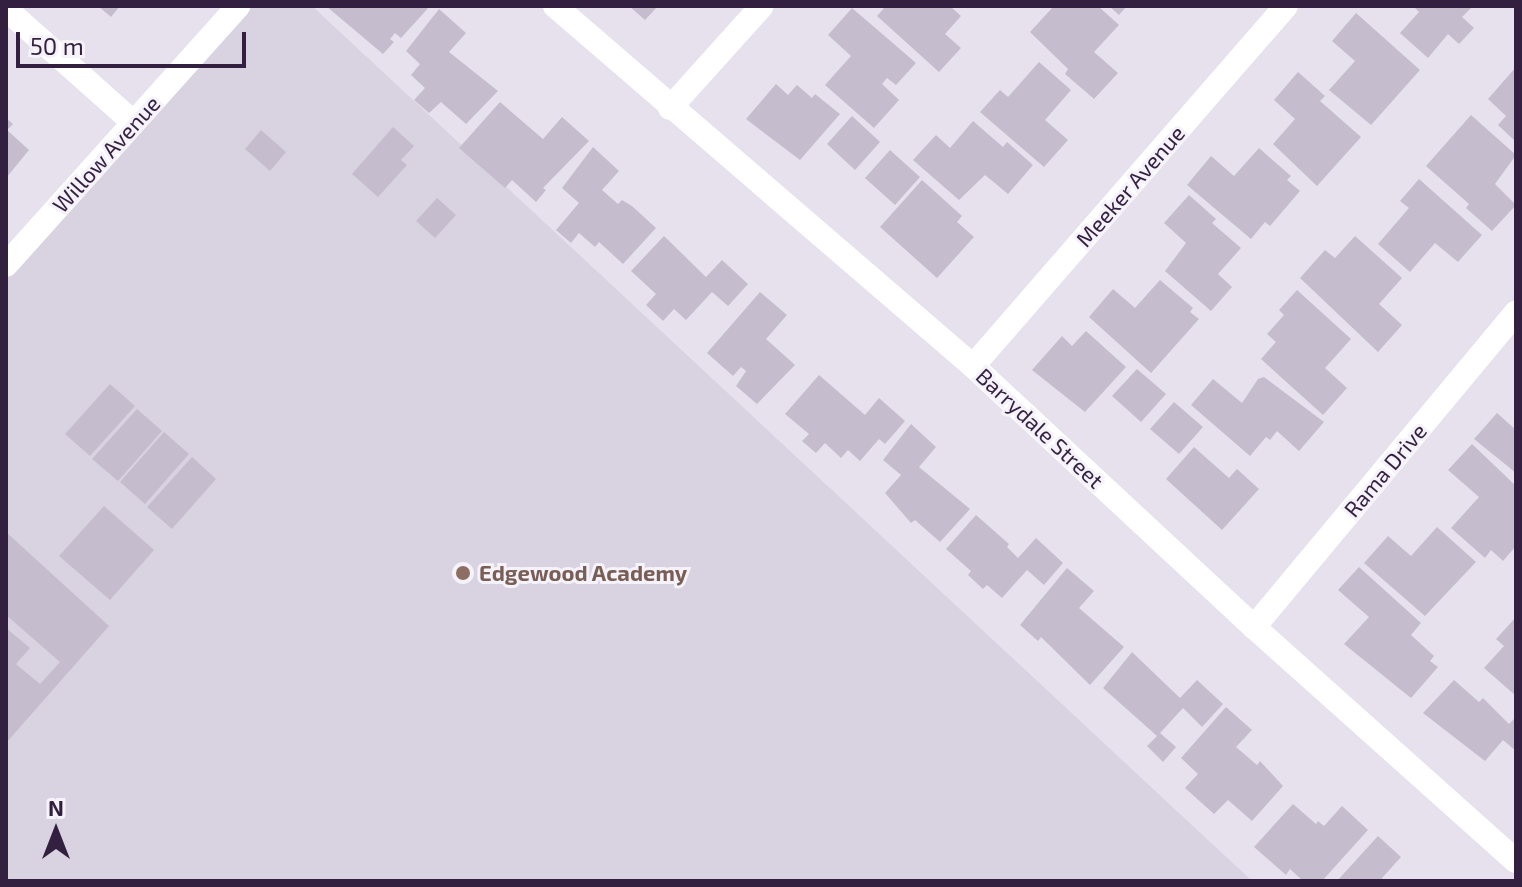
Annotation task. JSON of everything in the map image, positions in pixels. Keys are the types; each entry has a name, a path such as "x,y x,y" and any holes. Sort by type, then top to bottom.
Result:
{"street":[{"name":"Willow Avenue","path":"6,265 238,6"},
{"name":"Barrydale Street","path":"555,6 973,366 1254,627 1516,861"},
{"path":"670,108 762,6"},
{"name":"Meeker Avenue","path":"973,366 1286,6"},
{"path":"6,9 134,123"},
{"name":"Rama Drive","path":"1254,627 1516,313"}],"shaded area":[{"name":"Edgewood Academy","path":"238,6 312,6 1252,881 6,881 6,265"}],"building":[{"path":"98,6 120,6 111,17"},
{"path":"326,6 430,6 401,38 395,33 390,39 394,42 383,54"},
{"path":"629,6 658,6 645,20"},
{"path":"886,6 950,6 961,16 945,34 961,48 939,72 877,16"},
{"path":"1049,6 1098,6 1119,25 1094,52 1118,73 1094,99 1065,74 1068,69 1030,32 1052,8"},
{"path":"1109,6 1127,6 1119,15"},
{"path":"1413,6 1473,6 1462,17 1474,28 1459,44 1448,34 1428,58 1400,33 1419,12"},
{"path":"852,8 916,63 896,85 887,78 882,84 899,100 874,128 825,85 851,56 828,35"},
{"path":"439,9 466,33 449,52 498,91 466,124 441,102 429,113 414,100 425,88 411,75 420,64 406,51"},
{"path":"1356,13 1420,70 1371,125 1329,90 1355,61 1332,41"},
{"path":"1039,62 1071,90 1045,120 1068,140 1044,167 980,112 1000,90 1008,97"},
{"path":"1516,67 1516,142 1498,125 1506,116 1488,99"},
{"path":"1298,72 1325,96 1320,101 1361,137 1317,186 1273,144 1295,119 1274,100"},
{"path":"776,84 788,95 797,85 812,98 815,94 840,114 800,160 746,119"},
{"path":"500,102 543,139 562,117 589,141 543,188 546,190 536,202 512,180 505,188 459,148"},
{"path":"1471,115 1516,155 1495,184 1516,205 1492,231 1466,208 1469,204 1426,166"},
{"path":"852,116 880,142 855,170 827,144"},
{"path":"6,118 13,124 7,130 29,150 6,178"},
{"path":"973,121 1003,147 1007,142 1033,165 1008,194 985,175 959,200 913,160 936,135 950,148"},
{"path":"393,127 414,146 401,160 407,165 378,197 352,174"},
{"path":"261,130 286,152 270,171 245,149"},
{"path":"593,147 619,171 602,190 618,204 622,200 632,206 656,228 623,264 599,242 595,247 579,233 571,243 556,230 579,203 562,188"},
{"path":"1259,148 1291,176 1287,180 1300,191 1270,226 1265,222 1251,239 1187,185 1211,156 1234,176"},
{"path":"890,150 920,177 895,205 865,178"},
{"path":"1419,179 1482,235 1458,262 1435,243 1410,272 1378,244 1409,208 1400,201"},
{"path":"922,180 962,216 957,222 974,237 937,278 880,227"},
{"path":"1189,195 1216,219 1212,223 1241,248 1218,274 1232,287 1211,311 1165,271 1186,243 1164,223"},
{"path":"437,198 456,215 435,238 416,221"},
{"path":"664,236 706,277 722,260 748,284 728,306 712,292 686,320 674,309 663,321 646,305 656,294 631,271"},
{"path":"1355,236 1402,278 1379,304 1402,325 1378,352 1300,278 1325,250 1335,258"},
{"path":"1160,280 1193,308 1190,312 1199,319 1151,373 1089,317 1113,289 1135,308"},
{"path":"1297,290 1351,339 1325,368 1347,388 1323,415 1261,359 1276,342 1267,334 1284,315 1279,310"},
{"path":"760,292 787,315 766,339 795,365 757,404 736,386 746,371 741,367 733,376 707,353"},
{"path":"1086,331 1126,367 1085,412 1032,370 1062,336 1072,346"},
{"path":"1137,369 1166,394 1141,422 1112,396"},
{"path":"819,375 865,415 879,398 905,421 885,444 879,439 860,461 848,450 841,458 825,443 816,453 802,441 809,434 785,414"},
{"path":"1264,377 1324,422 1299,451 1277,431 1270,440 1266,437 1250,456 1191,405 1213,379 1242,403 1258,379"},
{"path":"110,384 135,406 90,456 65,434"},
{"path":"1174,402 1203,427 1179,454 1150,429"},
{"path":"137,409 162,431 118,481 92,459"},
{"path":"1497,413 1516,430 1516,473 1474,439"},
{"path":"911,424 936,447 919,467 970,509 940,542 915,520 911,523 885,493 901,475 883,460"},
{"path":"164,432 189,454 145,504 120,482"},
{"path":"1472,444 1516,486 1516,546 1503,561 1491,550 1485,558 1451,528 1479,497 1448,470"},
{"path":"1194,447 1229,478 1237,469 1259,489 1222,530 1166,479"},
{"path":"192,457 216,479 172,529 147,507"},
{"path":"104,506 154,550 110,600 59,556"},
{"path":"976,515 1009,544 1007,547 1018,558 1036,538 1063,563 1044,585 1027,570 1002,598 987,585 983,589 968,575 971,571 946,549"},
{"path":"1437,527 1476,562 1425,616 1364,563 1388,536 1411,556"},
{"path":"6,532 109,626 6,743 6,628 30,648 16,664 40,684 60,662 6,615"},
{"path":"1359,567 1421,623 1411,635 1434,656 1430,661 1438,667 1411,698 1344,644 1369,617 1338,590"},
{"path":"1067,568 1094,591 1079,608 1124,647 1090,685 1041,637 1038,641 1020,625"},
{"path":"1516,617 1516,696 1484,668 1504,646 1496,639"},
{"path":"1132,652 1180,698 1197,680 1223,704 1202,727 1183,708 1160,733 1176,747 1163,762 1147,746 1157,736 1103,688"},
{"path":"1454,680 1479,702 1483,698 1509,724 1516,717 1516,751 1503,740 1485,761 1423,713"},
{"path":"1226,707 1252,730 1236,747 1257,765 1260,761 1283,786 1252,821 1228,800 1214,814 1185,788 1198,774 1181,758"},
{"path":"1293,804 1316,824 1318,821 1324,826 1342,806 1368,830 1322,881 1303,881 1290,869 1286,875 1254,847"},
{"path":"1378,836 1401,857 1382,878 1384,881 1337,881"}],"place":[{"name":"Edgewood Academy","path":"463,573"}]}
